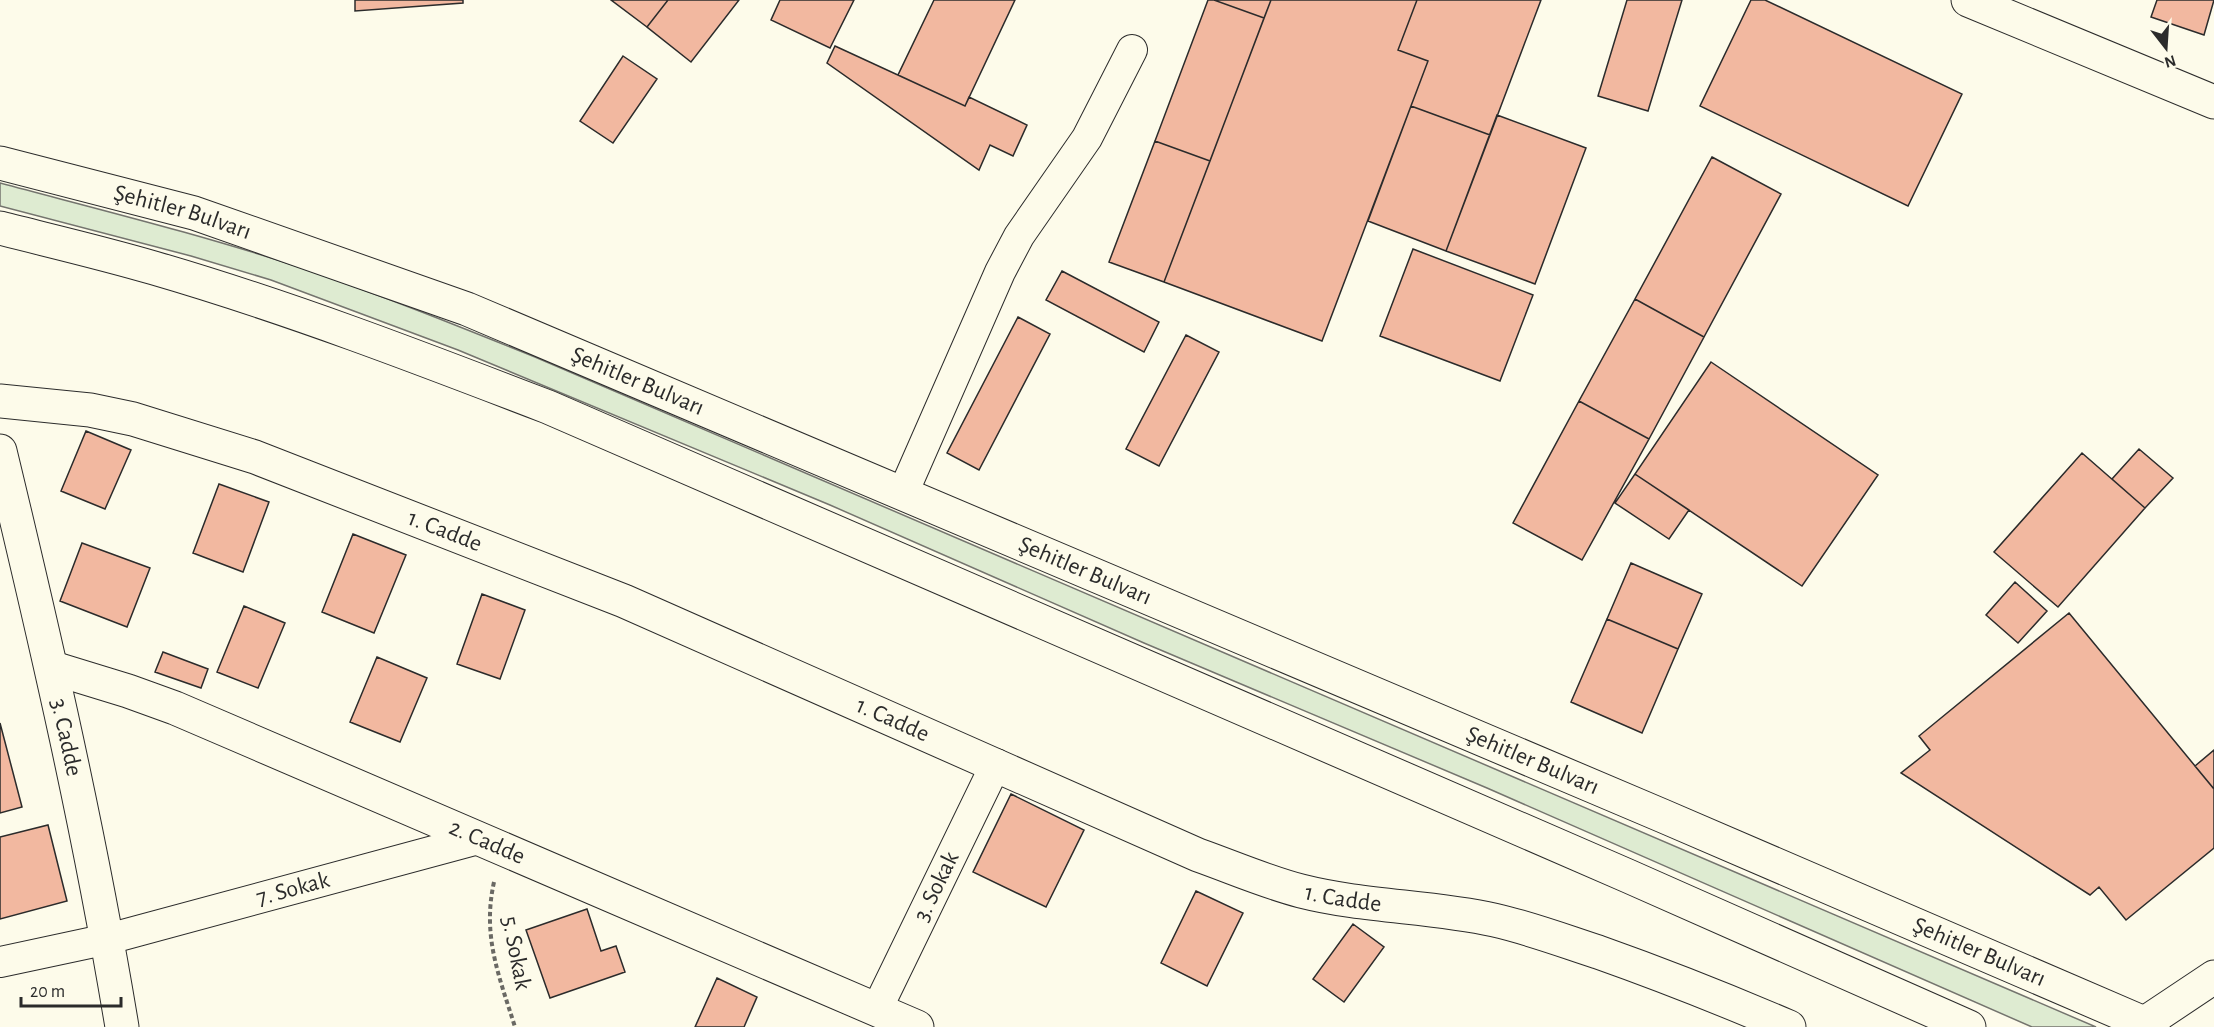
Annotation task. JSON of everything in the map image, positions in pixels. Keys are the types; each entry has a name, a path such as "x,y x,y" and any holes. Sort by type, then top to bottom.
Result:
{"main road":[{"path":"1968,0 2214,102"},
{"name":"Şehitler Bulvarı","path":"0,163 194,213 467,309 2149,1025"},
{"path":"0,228 154,268 250,298 548,407 1628,876 1969,1027"},
{"name":"1. Cadde","path":"0,401 78,408 133,419 255,457 624,600 1198,855 1255,876 1301,891 1496,920 1654,972 1706,991 1789,1027"},
{"name":"3. Cadde","path":"0,451 53,668 108,939 122,1027"},
{"name":"2. Cadde","path":"53,668 175,708 917,1027"},
{"path":"2149,1025 2214,977"}],"street":[{"path":"903,493 1000,272 1019,236 1087,138 1132,50"},
{"name":"3. Sokak","path":"877,1009 996,764"},
{"name":"7. Sokak","path":"0,962 108,939 491,845"}],"path":[{"name":"5. Sokak","path":"491,845 494,879 489,904 489,931 515,1027"}],"green space":[{"path":"0,183 190,234 302,268 535,357 2096,1027 2032,1027 1487,788 1144,643 830,505 458,350 271,280 191,256 0,206"}],"building":[{"path":"355,0 463,0 463,3 355,11"},
{"path":"611,0 668,0 647,27"},
{"path":"668,0 739,0 691,62 647,27"},
{"path":"780,0 854,0 830,48 771,20"},
{"path":"934,0 1015,0 965,106 898,75"},
{"path":"1208,0 1214,0 1264,18 1210,161 1155,141"},
{"path":"1214,0 1271,0 1264,18"},
{"path":"1271,0 1417,0 1398,50 1428,61 1322,341 1164,282"},
{"path":"1417,0 1541,0 1490,135 1411,106 1428,61 1398,50"},
{"path":"1627,0 1682,0 1648,111 1598,96"},
{"path":"1751,0 1765,0 1962,94 1908,206 1700,106"},
{"path":"2157,0 2214,0 2204,35 2151,17"},
{"path":"835,46 965,106 969,97 1027,125 1013,156 990,145 979,170 827,63"},
{"path":"623,56 657,79 613,143 580,121"},
{"path":"1411,106 1490,135 1446,251 1368,221"},
{"path":"1497,115 1586,148 1535,284 1446,251"},
{"path":"1155,141 1210,161 1164,282 1109,262"},
{"path":"1712,157 1781,194 1704,337 1635,299"},
{"path":"1413,249 1533,295 1500,381 1380,336"},
{"path":"1062,271 1159,322 1144,352 1046,300"},
{"path":"1635,299 1704,337 1649,439 1579,401"},
{"path":"1018,317 1050,334 979,470 947,453"},
{"path":"1186,335 1219,352 1159,466 1126,449"},
{"path":"1711,362 1878,475 1802,586 1635,474"},
{"path":"1579,401 1649,439 1582,560 1513,523"},
{"path":"86,431 131,450 105,509 61,491"},
{"path":"2139,449 2173,478 2145,508 2112,479"},
{"path":"2082,453 2145,508 2058,607 1994,552"},
{"path":"1635,474 1689,510 1669,539 1615,503"},
{"path":"219,484 269,502 243,572 193,553"},
{"path":"353,534 406,555 374,633 322,612"},
{"path":"82,543 150,568 127,627 60,601"},
{"path":"1631,563 1702,594 1678,649 1607,619"},
{"path":"2015,582 2047,611 2018,643 1986,615"},
{"path":"482,594 525,610 500,679 457,664"},
{"path":"244,606 285,623 258,688 217,672"},
{"path":"2069,613 2214,789 2214,848 2126,920 2099,887 2090,895 1901,773 1930,750 1919,736"},
{"path":"1607,619 1678,649 1642,733 1571,702"},
{"path":"163,652 208,669 201,688 155,672"},
{"path":"377,657 427,678 400,742 350,722"},
{"path":"0,723 22,807 0,813"},
{"path":"2214,750 2214,789 2195,766"},
{"path":"1011,794 1084,830 1046,907 973,872"},
{"path":"48,825 67,901 0,919 0,837"},
{"path":"1196,891 1243,913 1207,986 1161,963"},
{"path":"587,909 601,951 616,946 625,972 550,998 526,930"},
{"path":"1353,924 1384,947 1344,1002 1313,979"},
{"path":"717,978 757,997 744,1027 695,1027"}]}
